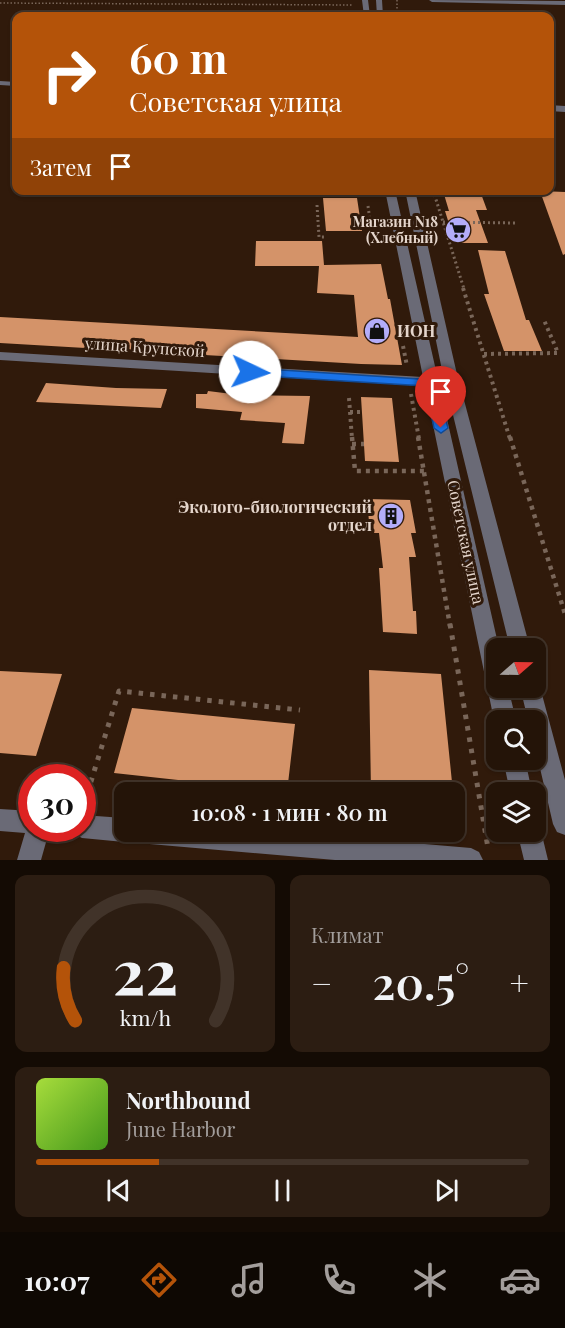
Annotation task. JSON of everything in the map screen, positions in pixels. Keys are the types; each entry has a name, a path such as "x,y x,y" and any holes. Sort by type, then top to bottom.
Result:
{"street":[{"path":"432,0 565,3"},
{"name":"Советская улица","path":"391,195 487,638"},
{"name":"Советская улица","path":"411,195 449,370 517,638"},
{"name":"улица Крупской","path":"0,357 431,382"},
{"path":"533,698 565,824"},
{"path":"0,820 18,821"},
{"path":"96,827 114,829"},
{"path":"29,860 34,842"},
{"path":"295,842 480,855"},
{"path":"532,842 536,860"}],"path":[{"path":"0,3 357,5"},
{"path":"316,195 320,237 325,237"},
{"path":"365,195 372,236"},
{"path":"435,195 565,614"},
{"path":"318,221 326,221"},
{"path":"443,222 515,223"},
{"path":"484,354 558,353 544,320"},
{"path":"402,335 484,821 480,855"},
{"path":"349,398 355,471 424,471"},
{"path":"350,412 362,412"},
{"path":"352,444 364,444"},
{"path":"96,764 119,691 300,710"}],"building":[{"path":"554,192 565,192 565,254 563,255 541,195 554,195"},
{"path":"444,195 481,195 487,210 476,210 488,243 455,243 445,211 449,211"},
{"path":"323,198 357,198 362,231 326,231"},
{"path":"256,241 322,241 324,265 381,264 402,365 0,343 0,317 358,337 354,295 317,293 319,266 255,266"},
{"path":"478,250 505,251 526,320 529,320 542,351 504,351 484,294 489,294"},
{"path":"46,383 167,389 161,408 36,402"},
{"path":"208,391 240,395 310,396 304,444 282,443 285,423 240,420 242,412 196,408 196,394 207,394"},
{"path":"361,397 392,398 399,462 365,461"},
{"path":"367,499 410,500 416,533 411,533 416,557 409,557 417,634 383,632 379,568 383,568 379,533 370,533"},
{"path":"369,670 441,674 452,782 371,782"},
{"path":"0,671 62,674 36,756 0,753"},
{"path":"132,708 295,724 288,782 196,782 114,773"}],"place":[{"name":"Магазин N18 (Хлебный)","path":"458,230"},
{"name":"ИОН","path":"377,331"},
{"name":"Эколого-биологический отдел","path":"391,516"}],"route":[{"path":"250,372 431,382 441,428"}]}
